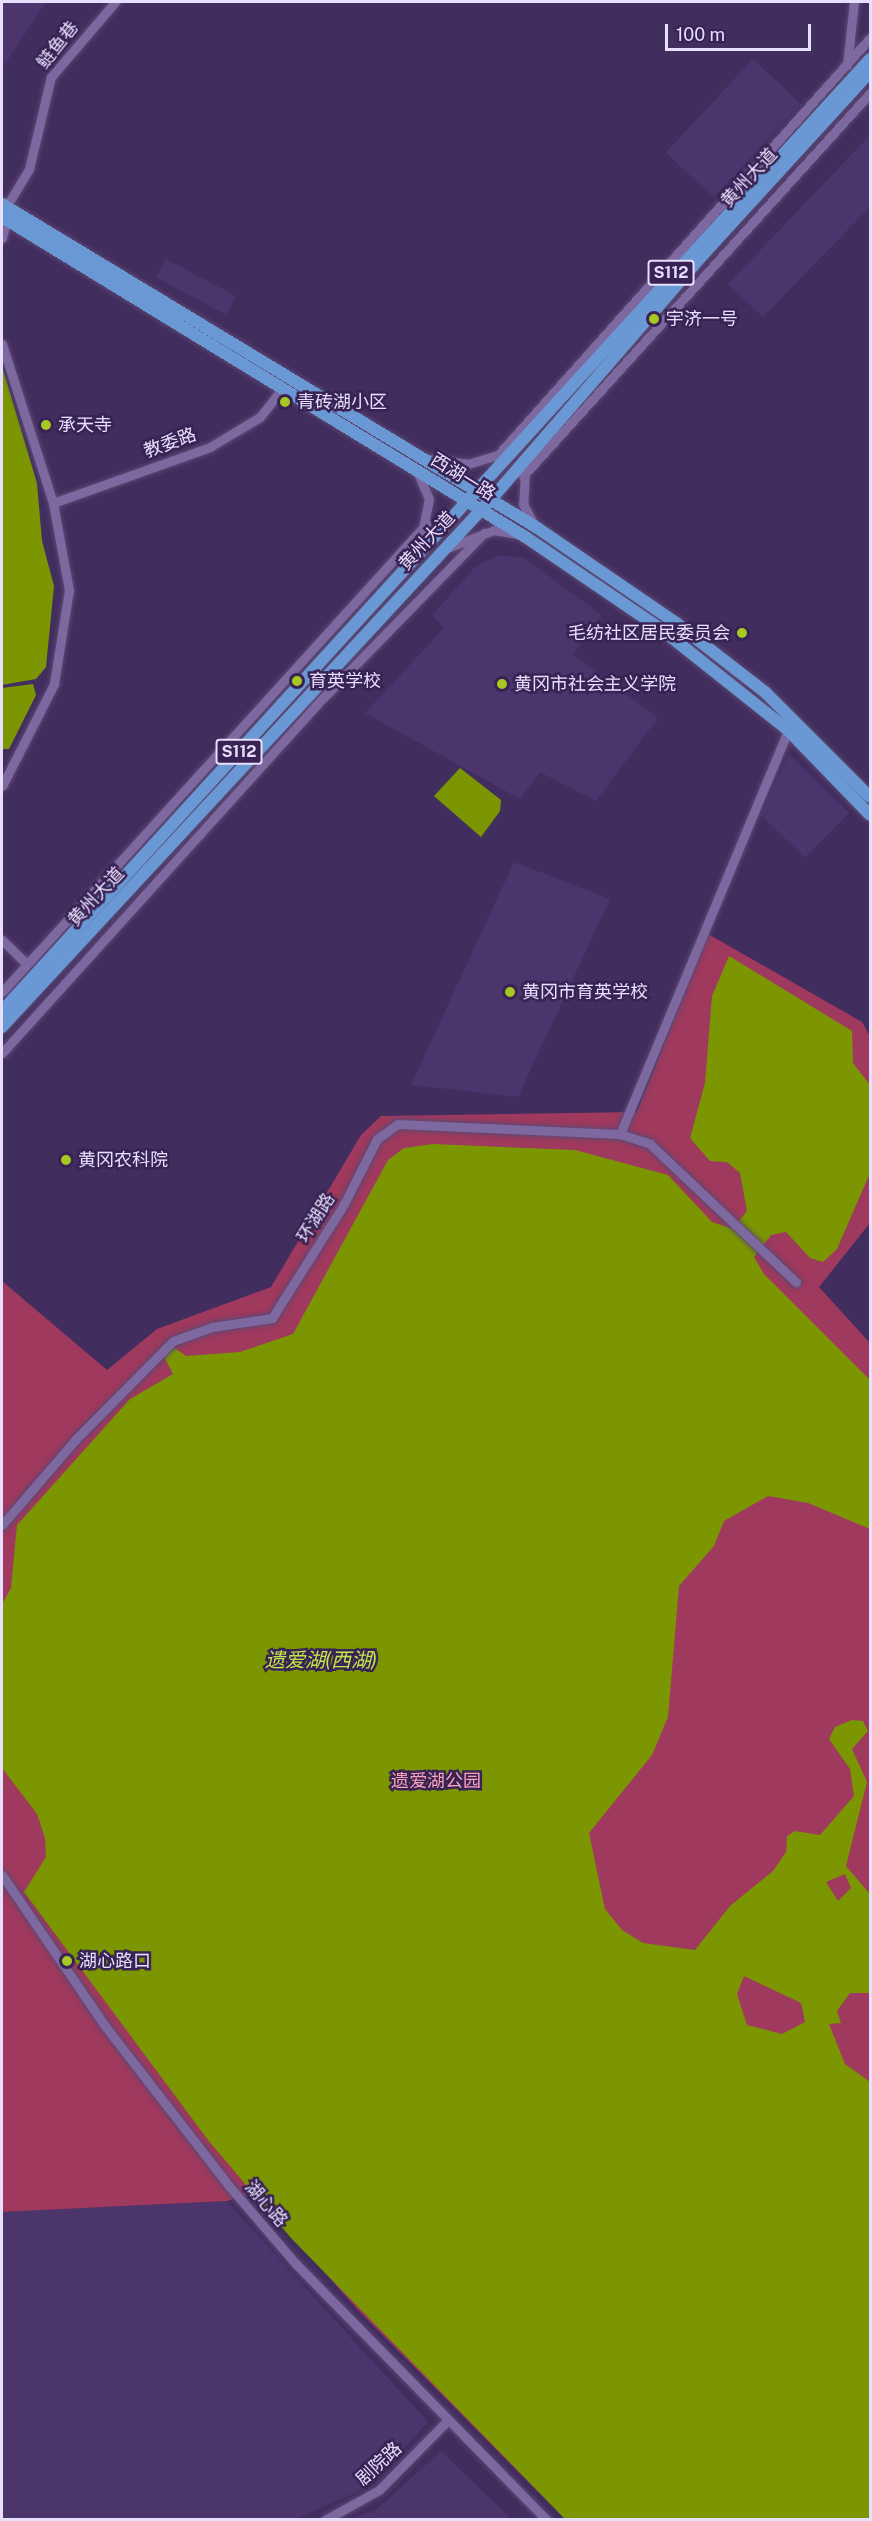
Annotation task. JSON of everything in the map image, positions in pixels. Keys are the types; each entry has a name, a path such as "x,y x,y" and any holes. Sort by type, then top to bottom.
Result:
{"main road":[{"name":"黄州大道","path":"2,1011 870,59"},
{"name":"黄州大道","path":"2,1027 486,505 867,89 870,72"},
{"name":"西湖一路","path":"3,213 282,389 417,463"},
{"name":"西湖一路","path":"3,213 486,505 527,538 703,660 788,730 870,815"},
{"name":"西湖一路","path":"486,505 536,528 676,623 765,692 870,797"}],"street":[{"name":"鲢鱼巷","path":"2,238 3,213 29,169 51,77 115,2"},
{"path":"842,90 854,2"},
{"path":"497,456 870,38"},
{"path":"523,476 867,89"},
{"path":"2,344 53,503 69,590 65,639 54,684 2,786"},
{"name":"教委路","path":"53,503 210,447 260,417 282,389"},
{"path":"416,557 426,524 429,499 417,463 468,464 497,456 518,445"},
{"path":"531,454 523,476 523,504 536,528"},
{"path":"2,992 426,524"},
{"path":"442,551 484,532 501,530 527,538"},
{"path":"2,1053 323,698 484,532"},
{"path":"620,1134 788,730"},
{"path":"2,940 26,963"},
{"name":"环湖路","path":"2,1525 76,1439 173,1341 212,1327 272,1318 386,1128 620,1134 665,1155 796,1282"},
{"name":"湖心路","path":"2,1875 110,2033 216,2171 296,2264 547,2520"},
{"name":"剧院路","path":"325,2520 379,2490 448,2420"}],"shaded area":[{"path":"2,2 46,2 2,69"},
{"path":"753,59 801,104 714,198 666,153"},
{"path":"870,135 870,207 763,317 728,284"},
{"path":"166,259 236,296 226,315 156,278"},
{"name":"黄冈市社会主义学院","path":"497,556 523,557 602,615 573,655 658,718 596,801 540,772 520,799 365,713 444,628 432,615 476,566"},
{"path":"789,754 849,813 805,858 761,815"},
{"name":"黄冈市育英学校","path":"514,862 610,899 518,1097 411,1085"},
{"path":"227,2201 428,2422 367,2488 295,2519 2,2520 2,2212"},
{"path":"441,2451 511,2519 352,2519 377,2509"}],"green space":[{"name":"遗爱湖(西湖)","path":"708,934 862,1022 870,1036 870,1223 819,1287 870,1343 870,2519 565,2519 359,2311 253,2192 227,2201 2,2212 2,1281 107,1370 157,1329 271,1287 361,1135 381,1116 637,1112"}],"water":[{"path":"2,366 37,483 42,541 54,586 46,667 36,679 2,685"},
{"path":"33,684 36,695 9,749 2,749 2,688"},
{"path":"460,768 501,800 500,811 481,837 434,796"},
{"name":"遗爱湖(西湖)","path":"729,956 852,1031 853,1063 870,1085 870,1173 837,1249 823,1262 810,1258 786,1232 771,1235 754,1257 764,1274 870,1380 870,1529 808,1503 768,1496 724,1521 714,1546 679,1586 668,1717 652,1755 589,1833 605,1909 622,1930 643,1943 695,1950 730,1906 773,1871 786,1852 787,1836 795,1831 820,1835 854,1796 850,1769 829,1739 835,1727 852,1720 863,1721 868,1731 852,1749 867,1782 846,1866 870,1894 870,1993 850,1993 837,2011 841,2023 829,2024 845,2064 870,2082 870,2519 565,2519 291,2238 208,2140 24,1892 46,1857 45,1838 37,1814 2,1768 2,1604 11,1588 17,1525 130,1399 173,1374 164,1357 172,1346 186,1356 240,1352 293,1334 388,1160 404,1148 433,1144 575,1150 668,1175 712,1222 733,1229 747,1211 740,1173 727,1162 710,1161 690,1138 705,1083 712,996","holes":["845,1874 851,1888 838,1901 826,1882","744,1976 801,2003 805,2022 782,2034 747,2025 737,1994"]}],"place":[{"name":"宇济一号","path":"654,319"},
{"name":"青砖湖小区","path":"285,402"},
{"name":"承天寺","path":"46,425"},
{"name":"毛纺社区居民委员会","path":"742,633"},
{"name":"育英学校","path":"297,681"},
{"name":"黄冈市社会主义学院","path":"502,684"},
{"name":"黄冈市育英学校","path":"510,992"},
{"name":"黄冈农科院","path":"66,1160"},
{"name":"湖心路口","path":"67,1961"}],"park label":[{"name":"遗爱湖公园","path":"436,1781"}]}
